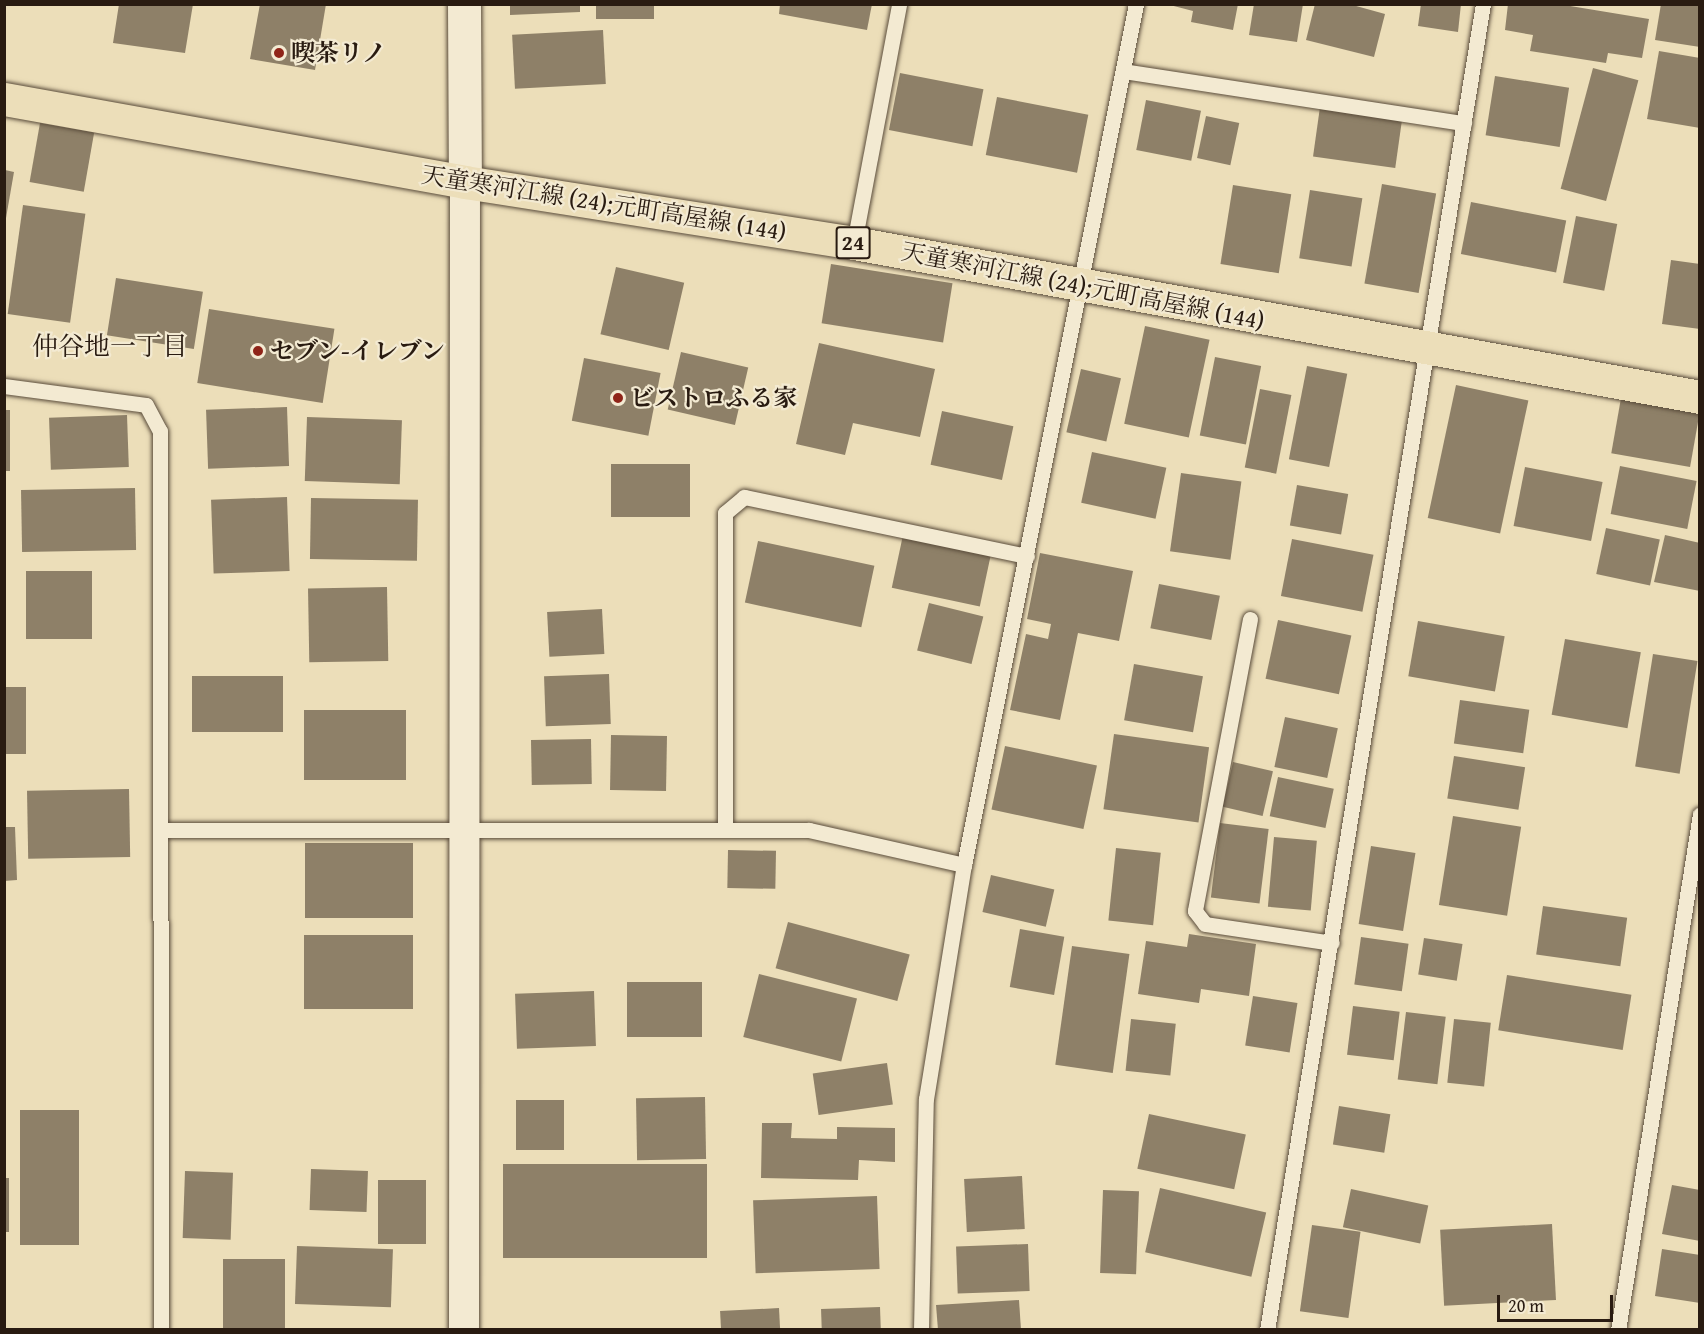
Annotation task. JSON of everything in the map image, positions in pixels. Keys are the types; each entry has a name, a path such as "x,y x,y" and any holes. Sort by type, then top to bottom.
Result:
{"main road":[{"name":"天童寒河江線 (24);元町高屋線 (144)","path":"4,99 465,182 854,243 1428,350 1700,397"}],"street":[{"path":"464,4 464,1329"}],"lane":[{"path":"854,243 899,4"},
{"path":"921,1329 926,1099 964,865 1136,4"},
{"path":"1268,1329 1483,4"},
{"path":"1123,71 1464,123"},
{"path":"4,386 146,405 160,431 163,830 161,1329"},
{"path":"725,830 725,513 744,497 1027,556"},
{"path":"1250,619 1195,911 1205,924 1332,942"},
{"path":"1618,1329 1700,814"},
{"path":"163,830 465,828 809,830 964,865"}],"building":[{"path":"119,4 193,4 185,53 113,43"},
{"path":"260,4 326,4 315,70 250,59"},
{"path":"510,4 580,4 580,12 510,15"},
{"path":"596,4 654,4 654,19 596,19"},
{"path":"780,4 872,4 867,30 779,14"},
{"path":"1166,4 1238,4 1233,30 1191,22 1193,11"},
{"path":"1254,4 1303,4 1297,42 1249,35"},
{"path":"1315,4 1349,4 1385,14 1374,57 1306,40"},
{"path":"1421,4 1461,4 1458,32 1418,26"},
{"path":"1508,4 1558,4 1649,19 1642,58 1608,53 1606,63 1530,51 1533,35 1505,30"},
{"path":"1661,4 1700,6 1700,47 1655,40"},
{"path":"603,30 606,84 515,89 512,35"},
{"path":"1659,51 1700,58 1700,128 1647,119"},
{"path":"1593,68 1638,80 1606,201 1561,189"},
{"path":"900,73 983,89 972,146 889,130"},
{"path":"1495,76 1569,88 1560,147 1486,135"},
{"path":"997,97 1088,115 1077,173 986,155"},
{"path":"1146,100 1201,111 1191,161 1136,150"},
{"path":"1320,107 1402,119 1395,168 1313,157"},
{"path":"1206,116 1239,123 1230,165 1197,158"},
{"path":"40,123 94,133 84,192 30,182"},
{"path":"5,170 14,172 6,218 5,218"},
{"path":"1382,184 1436,194 1419,293 1364,283"},
{"path":"1233,185 1291,194 1279,273 1220,264"},
{"path":"1310,190 1362,198 1352,266 1299,258"},
{"path":"1471,202 1566,221 1556,273 1461,254"},
{"path":"23,205 85,214 70,323 8,314"},
{"path":"1576,216 1617,224 1604,291 1563,283"},
{"path":"1671,260 1700,264 1700,329 1662,324"},
{"path":"831,264 952,283 943,343 822,323"},
{"path":"616,267 684,283 669,350 600,334"},
{"path":"116,278 203,292 194,349 107,335"},
{"path":"209,309 334,329 323,403 197,383"},
{"path":"1145,326 1210,340 1189,438 1124,424"},
{"path":"819,343 935,369 920,437 853,423 845,455 796,444"},
{"path":"681,352 748,368 735,425 668,409"},
{"path":"1215,357 1261,366 1246,444 1200,436"},
{"path":"584,358 661,373 648,436 572,421"},
{"path":"1307,366 1347,374 1329,467 1289,459"},
{"path":"1081,369 1121,378 1106,442 1066,432"},
{"path":"1456,385 1528,400 1500,533 1428,518"},
{"path":"1260,389 1291,395 1276,474 1245,468"},
{"path":"1621,398 1700,412 1690,467 1611,453"},
{"path":"287,407 289,466 208,469 206,410"},
{"path":"4,410 10,410 10,471 4,471"},
{"path":"942,411 1013,426 1002,480 931,465"},
{"path":"127,415 129,467 51,470 49,418"},
{"path":"307,417 402,420 400,484 305,481"},
{"path":"1092,452 1166,468 1156,519 1081,503"},
{"path":"611,464 690,464 690,517 611,517"},
{"path":"1620,466 1697,481 1687,529 1611,514"},
{"path":"1525,467 1603,482 1591,541 1514,526"},
{"path":"1181,473 1241,481 1230,560 1170,551"},
{"path":"1297,485 1348,494 1341,534 1290,525"},
{"path":"135,488 136,550 22,552 21,490"},
{"path":"287,497 290,571 214,574 211,500"},
{"path":"311,498 418,500 417,561 310,559"},
{"path":"1606,528 1660,539 1650,585 1596,574"},
{"path":"903,535 991,554 980,607 892,588"},
{"path":"1665,535 1700,543 1700,591 1654,582"},
{"path":"1292,539 1373,555 1362,612 1281,596"},
{"path":"758,541 874,566 861,627 745,603"},
{"path":"1040,553 1133,571 1119,641 1078,633 1060,720 1010,710 1026,634 1048,639 1051,624 1027,619"},
{"path":"26,571 92,571 92,639 26,639"},
{"path":"1159,584 1220,596 1211,640 1150,628"},
{"path":"387,587 388,661 309,662 308,588"},
{"path":"929,603 983,617 971,664 917,651"},
{"path":"602,609 604,654 549,657 547,612"},
{"path":"1278,620 1351,636 1339,694 1266,679"},
{"path":"1418,621 1505,636 1495,691 1408,676"},
{"path":"1565,639 1641,652 1627,728 1552,715"},
{"path":"1653,654 1697,661 1680,774 1635,767"},
{"path":"1134,664 1203,676 1193,732 1124,720"},
{"path":"609,674 611,724 546,726 544,676"},
{"path":"192,676 283,676 283,732 192,732"},
{"path":"4,687 26,687 26,754 4,754"},
{"path":"1460,700 1529,710 1523,753 1454,744"},
{"path":"304,710 406,710 406,780 304,780"},
{"path":"1285,717 1338,728 1327,778 1274,767"},
{"path":"1114,734 1209,747 1198,823 1103,809"},
{"path":"611,735 667,736 666,791 610,790"},
{"path":"591,739 592,784 532,785 531,740"},
{"path":"1005,746 1097,766 1083,829 991,810"},
{"path":"1454,756 1525,767 1518,810 1447,798"},
{"path":"1233,762 1273,771 1263,816 1223,807"},
{"path":"1278,777 1334,789 1325,828 1270,816"},
{"path":"129,789 130,857 28,859 27,791"},
{"path":"1453,816 1521,827 1507,916 1439,905"},
{"path":"1220,823 1269,829 1259,903 1211,897"},
{"path":"4,827 15,827 17,880 4,881"},
{"path":"1274,837 1317,841 1311,910 1268,907"},
{"path":"305,843 413,843 413,918 305,918"},
{"path":"1371,846 1415,853 1403,931 1359,924"},
{"path":"1116,848 1161,853 1153,925 1108,921"},
{"path":"728,850 776,851 775,889 727,888"},
{"path":"991,875 1054,890 1046,927 982,912"},
{"path":"1543,906 1627,918 1620,966 1536,955"},
{"path":"788,922 910,955 897,1001 776,968"},
{"path":"1020,929 1064,937 1054,995 1010,987"},
{"path":"1189,934 1256,944 1249,996 1201,989 1199,1003 1138,994 1146,941 1187,947"},
{"path":"304,935 413,935 413,1009 304,1009"},
{"path":"1361,937 1409,944 1402,991 1354,985"},
{"path":"1424,938 1463,944 1457,981 1418,975"},
{"path":"1072,946 1129,954 1113,1073 1055,1065"},
{"path":"759,974 857,998 841,1062 743,1037"},
{"path":"1507,975 1631,995 1623,1050 1498,1030"},
{"path":"627,982 702,982 702,1037 627,1037"},
{"path":"594,991 596,1046 517,1049 515,994"},
{"path":"1253,996 1297,1003 1290,1052 1245,1045"},
{"path":"1353,1006 1400,1012 1394,1060 1347,1055"},
{"path":"1406,1012 1446,1017 1437,1084 1398,1079"},
{"path":"1131,1019 1176,1024 1170,1075 1126,1071"},
{"path":"1454,1019 1491,1023 1484,1087 1447,1083"},
{"path":"887,1063 893,1105 819,1115 813,1073"},
{"path":"705,1097 706,1159 637,1160 636,1098"},
{"path":"516,1100 564,1100 564,1150 516,1150"},
{"path":"1339,1106 1390,1114 1384,1153 1333,1145"},
{"path":"20,1110 79,1110 79,1245 20,1245"},
{"path":"1149,1114 1246,1135 1234,1189 1137,1169"},
{"path":"762,1123 792,1123 791,1138 837,1139 837,1127 895,1128 895,1162 859,1160 858,1180 761,1178"},
{"path":"503,1164 707,1164 707,1258 503,1258"},
{"path":"311,1169 368,1171 367,1212 310,1210"},
{"path":"185,1171 233,1173 231,1240 183,1238"},
{"path":"1022,1176 1025,1229 967,1232 964,1179"},
{"path":"4,1178 9,1178 9,1232 4,1232"},
{"path":"378,1180 426,1180 426,1244 378,1244"},
{"path":"1672,1185 1700,1190 1700,1241 1662,1234"},
{"path":"1160,1188 1266,1213 1251,1277 1145,1252"},
{"path":"1351,1189 1428,1205 1420,1244 1343,1227"},
{"path":"1103,1190 1139,1191 1136,1274 1100,1273"},
{"path":"877,1196 880,1269 756,1273 753,1200"},
{"path":"1552,1224 1556,1300 1444,1306 1440,1230"},
{"path":"1312,1225 1361,1232 1348,1318 1300,1311"},
{"path":"1028,1244 1030,1291 958,1293 956,1247"},
{"path":"297,1246 393,1249 391,1307 295,1304"},
{"path":"1662,1249 1700,1255 1700,1303 1655,1296"},
{"path":"223,1259 285,1259 285,1330 223,1330"},
{"path":"1019,1300 1021,1330 938,1330 936,1305"},
{"path":"880,1307 881,1330 822,1330 821,1309"},
{"path":"779,1308 780,1330 721,1330 720,1311"}],"place":[{"name":"喫茶リノ","path":"279,53"},
{"name":"セブン-イレブン","path":"258,351"},
{"name":"ビストロふる家","path":"618,398"}],"district":[{"name":"仲谷地一丁目","path":"110,346"}]}
